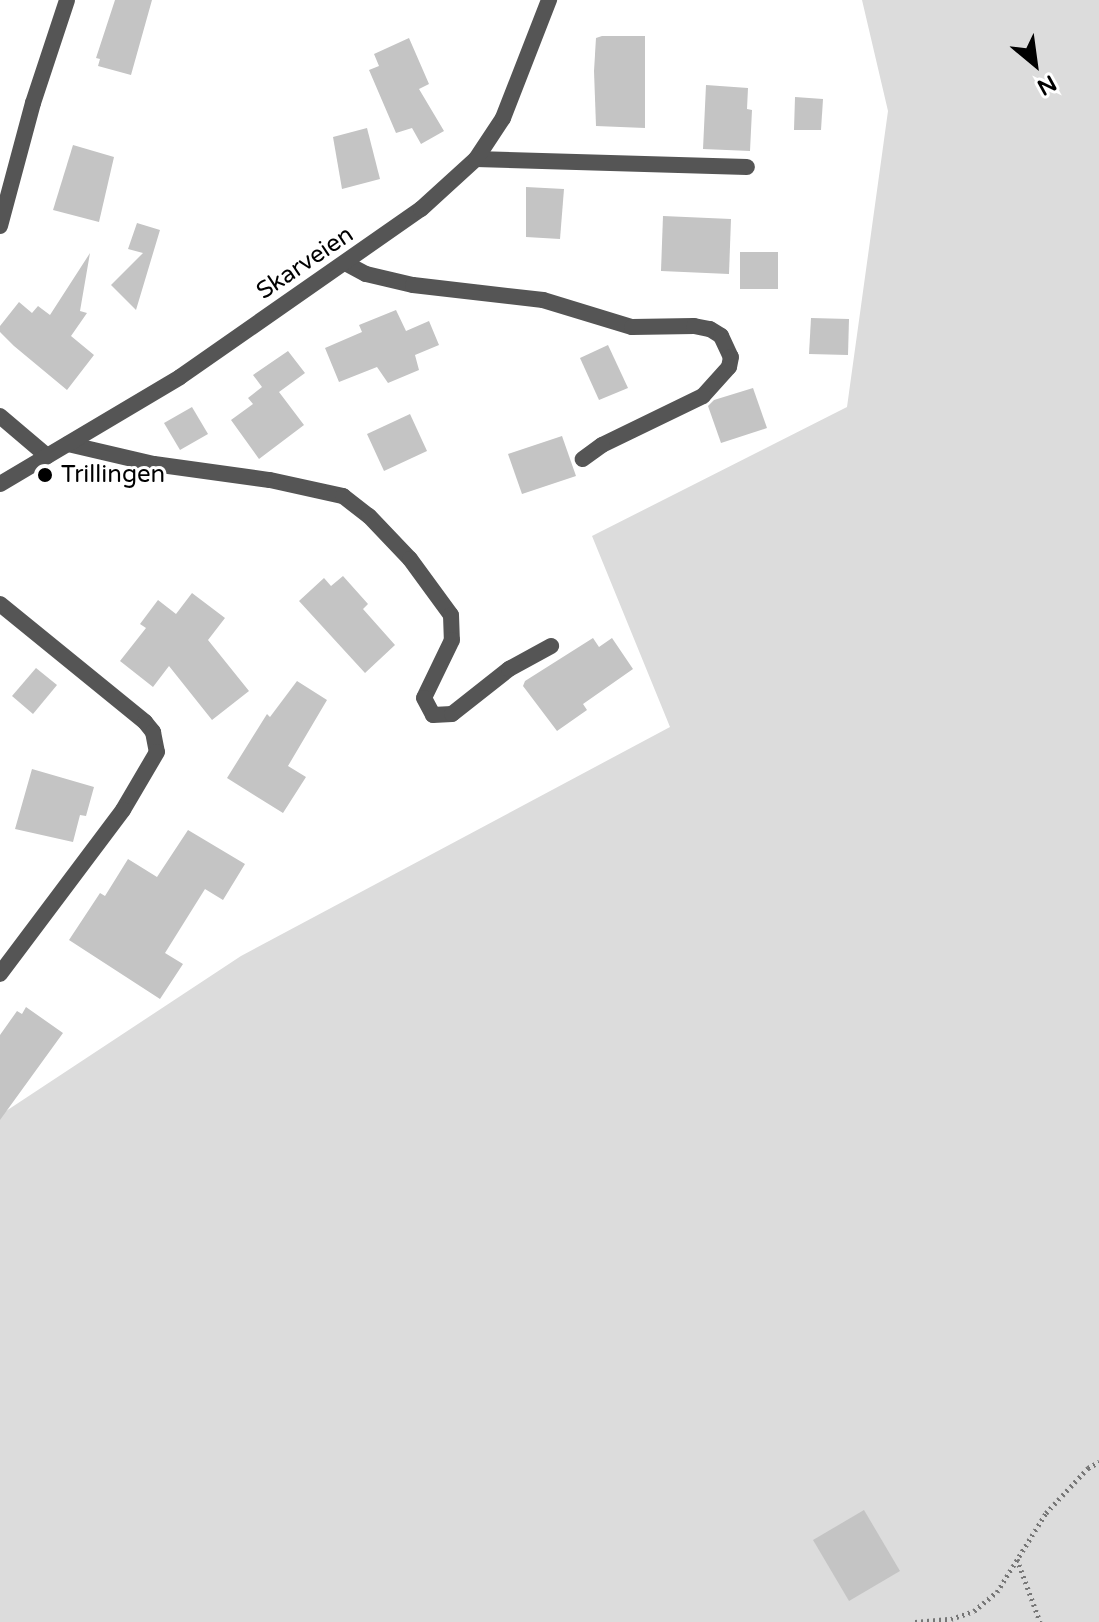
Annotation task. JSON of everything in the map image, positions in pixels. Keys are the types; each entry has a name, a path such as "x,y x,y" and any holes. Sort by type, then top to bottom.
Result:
{"street":[{"path":"0,226 33,103 67,0"},
{"name":"Skarveien","path":"0,484 180,377 347,264 421,209 476,159 516,92 549,0"},
{"path":"476,159 747,167"},
{"path":"347,264 366,274 413,285 543,300 632,327 694,326 710,329 721,336 731,357 729,367 703,396 602,445 583,459"},
{"path":"0,416 47,456"},
{"path":"68,444 154,464 270,480 343,496 369,516 410,559 451,615 452,640 424,698 433,715 452,714 509,669 551,646"},
{"path":"0,604 145,722 153,732 157,752 123,810 0,974"}],"path":[{"path":"915,1622 951,1619 974,1611 997,1592 1046,1513 1088,1468 1099,1462"},
{"path":"1017,1559 1040,1622"}],"shaded area":[{"path":"862,0 1099,0 1099,1622 0,1622 0,1115 241,956 670,727 592,536 847,407 888,111"}],"building":[{"path":"115,0 152,0 131,75 98,66 100,59 96,58"},
{"path":"645,36 645,128 596,126 596,38"},
{"path":"409,38 429,84 419,89 444,131 421,144 412,128 396,133 369,70 379,66 374,54"},
{"path":"706,85 748,88 747,109 752,110 750,151 703,149"},
{"path":"795,97 823,99 821,130 794,130"},
{"path":"367,128 380,179 342,189 333,137"},
{"path":"73,145 114,157 99,222 53,210"},
{"path":"526,187 564,189 560,239 526,237"},
{"path":"663,216 731,219 729,274 661,271"},
{"path":"137,223 160,230 136,310 111,285 143,253 128,249"},
{"path":"740,252 778,252 778,289 740,289"},
{"path":"90,253 80,311 87,313 71,336 94,355 67,390 14,346 0,332 0,326 19,302 32,313 38,306 50,315"},
{"path":"396,310 406,331 429,321 439,345 415,355 419,370 388,383 377,367 339,382 325,348 362,332 359,325"},
{"path":"811,318 849,319 848,355 809,354"},
{"path":"608,345 628,388 599,400 580,358"},
{"path":"288,351 305,373 279,392 304,425 259,459 231,420 253,404 248,398 262,387 253,375"},
{"path":"753,388 767,428 721,443 708,406 714,400"},
{"path":"192,407 208,434 180,450 164,423"},
{"path":"410,414 427,451 384,471 367,434"},
{"path":"562,436 576,476 522,494 508,454"},
{"path":"343,576 368,604 363,609 395,645 365,673 299,601 324,578 331,586"},
{"path":"192,593 225,618 208,640 249,691 212,720 169,666 153,687 120,661 146,628 140,624 158,600 176,614"},
{"path":"593,638 599,647 612,638 633,669 583,704 587,710 557,731 523,686 525,681"},
{"path":"36,668 57,685 33,714 12,696"},
{"path":"297,681 327,700 288,766 306,777 283,813 227,778 267,714 270,717"},
{"path":"32,769 94,787 86,816 80,815 73,842 15,829"},
{"path":"188,830 245,864 223,900 205,889 165,953 183,964 160,999 69,940 100,893 105,896 128,859 157,877"},
{"path":"26,1007 63,1033 0,1120 0,1035 17,1011 22,1014"},
{"path":"864,1510 900,1571 849,1601 813,1540"}],"place":[{"name":"Trillingen","path":"45,475"}]}
